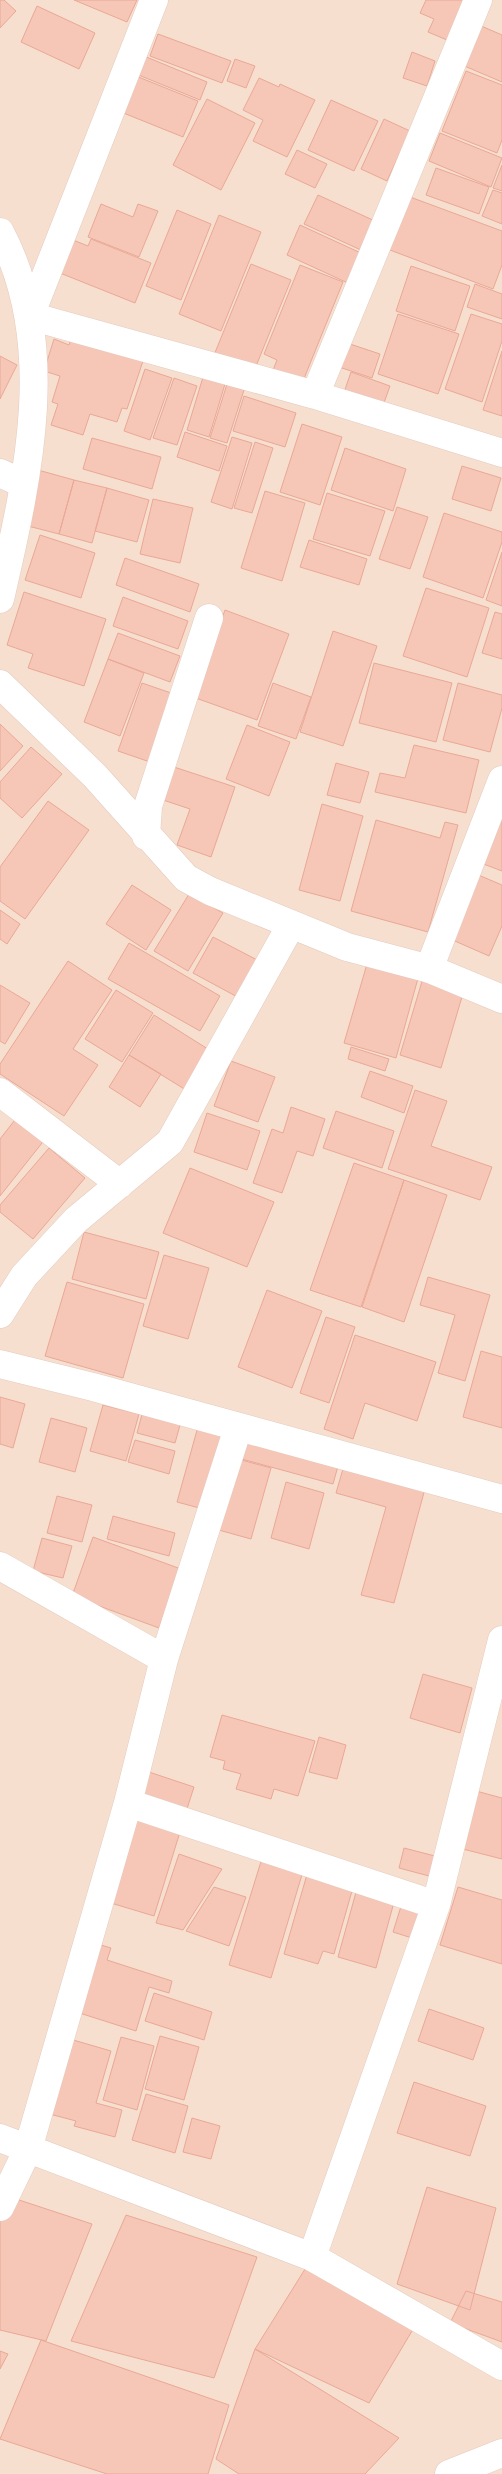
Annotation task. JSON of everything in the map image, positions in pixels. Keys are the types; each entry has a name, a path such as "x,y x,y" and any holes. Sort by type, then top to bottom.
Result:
{"street":[{"path":"30,316 154,0"},
{"path":"316,396 478,0"},
{"path":"0,232 9,248 30,316 34,386 12,479 0,599"},
{"path":"30,316 316,396 502,453"},
{"path":"146,836 148,806 209,618"},
{"path":"0,684 95,776 146,836 186,878 210,891 347,947 429,969 502,999"},
{"path":"429,969 502,780"},
{"path":"0,1314 24,1276 76,1220 170,1142 291,925"},
{"path":"0,1092 120,1184"},
{"path":"0,1364 93,1387 502,1499"},
{"path":"0,2207 28,2149 128,1803 164,1659 238,1428"},
{"path":"0,1566 164,1659"},
{"path":"312,2257 436,1905 502,1640"},
{"path":"128,1803 436,1905"},
{"path":"0,2138 312,2257 502,2366"},
{"path":"449,2474 502,2453"}],"shaded area":[{"path":"0,0 502,0 502,2474 0,2474"}],"building":[{"path":"0,0 4,0 16,11 0,28"},
{"path":"74,0 137,0 127,22"},
{"path":"426,0 465,0 447,40 428,32 434,19 420,13"},
{"path":"37,6 95,33 79,69 21,42"},
{"path":"472,22 502,35 502,82 455,62"},
{"path":"158,34 231,61 222,83 150,56"},
{"path":"412,52 435,61 427,86 403,78"},
{"path":"144,56 207,82 200,100 136,74"},
{"path":"235,59 255,66 246,88 227,81"},
{"path":"466,71 502,85 502,140 497,153 442,131"},
{"path":"131,74 198,101 183,137 116,110"},
{"path":"259,78 279,87 280,84 315,100 287,157 253,141 263,120 243,110"},
{"path":"207,99 255,123 221,190 173,165"},
{"path":"331,100 378,121 354,171 308,150"},
{"path":"384,119 410,131 387,181 361,169"},
{"path":"440,133 502,158 491,187 429,161"},
{"path":"297,150 327,164 315,188 285,174"},
{"path":"502,165 502,191 493,188"},
{"path":"436,168 489,187 479,214 426,195"},
{"path":"493,190 502,193 502,224 482,216"},
{"path":"402,194 502,231 502,265 493,289 382,247"},
{"path":"318,195 375,221 361,250 304,224"},
{"path":"101,204 133,217 138,204 158,211 139,257 88,237"},
{"path":"177,210 211,224 181,300 146,286"},
{"path":"219,215 261,232 221,331 179,314"},
{"path":"300,225 363,254 350,284 287,255"},
{"path":"91,239 151,263 135,303 60,273 73,240 88,246"},
{"path":"251,264 291,280 252,376 212,360"},
{"path":"300,265 343,282 303,381 273,370 277,360 264,354"},
{"path":"411,266 470,286 455,331 396,311"},
{"path":"475,284 502,294 502,319 467,307"},
{"path":"398,314 459,334 438,394 378,374"},
{"path":"471,314 502,324 502,341 482,402 445,389"},
{"path":"72,336 144,358 127,409 122,408 117,422 90,414 83,435 51,425 58,404 52,402 60,376 44,371 54,339 69,345"},
{"path":"341,341 380,354 372,378 333,365"},
{"path":"502,351 502,416 483,410"},
{"path":"0,356 17,365 0,399"},
{"path":"145,369 172,378 150,440 124,431"},
{"path":"351,372 390,386 380,414 341,401"},
{"path":"203,377 225,384 209,437 187,430"},
{"path":"174,378 197,386 177,445 153,438"},
{"path":"227,384 244,390 227,443 210,438"},
{"path":"244,396 296,413 285,447 233,431"},
{"path":"302,424 342,437 320,505 280,492"},
{"path":"185,432 227,446 219,471 177,457"},
{"path":"232,437 252,443 232,509 211,502"},
{"path":"92,438 161,457 152,489 83,469"},
{"path":"255,442 273,448 252,513 234,508"},
{"path":"345,448 406,469 393,511 331,490"},
{"path":"462,466 501,478 491,511 452,499"},
{"path":"38,470 74,480 59,534 24,525"},
{"path":"74,480 107,488 92,543 59,534"},
{"path":"107,488 149,500 137,542 95,531"},
{"path":"265,491 305,503 282,581 241,568"},
{"path":"327,493 385,511 370,556 313,539"},
{"path":"153,499 193,508 180,563 140,554"},
{"path":"397,507 428,517 410,569 379,559"},
{"path":"444,513 502,532 502,542 483,598 423,577"},
{"path":"40,535 95,553 81,598 25,580"},
{"path":"309,540 367,559 359,585 300,567"},
{"path":"502,552 502,606 486,600"},
{"path":"125,558 199,584 190,612 116,585"},
{"path":"426,588 489,608 467,677 403,656"},
{"path":"24,592 106,619 84,686 28,668 33,654 7,645"},
{"path":"123,597 188,621 178,649 113,626"},
{"path":"225,610 289,634 257,720 193,697"},
{"path":"495,612 502,614 502,659 482,653"},
{"path":"333,631 377,646 343,746 300,732"},
{"path":"118,633 180,656 170,682 108,659"},
{"path":"108,659 144,673 120,736 84,722"},
{"path":"374,663 452,683 436,742 359,723"},
{"path":"142,683 174,694 150,762 118,751"},
{"path":"273,683 311,697 296,739 258,726"},
{"path":"458,683 502,695 502,708 490,752 443,740"},
{"path":"0,724 23,746 0,771"},
{"path":"247,725 290,742 269,796 226,779"},
{"path":"414,745 479,760 466,813 375,792 380,773 405,778"},
{"path":"31,747 62,774 22,818 0,798 0,782"},
{"path":"336,763 369,772 360,803 327,795"},
{"path":"174,767 235,787 211,857 177,845 190,809 163,800"},
{"path":"502,788 502,871 473,860"},
{"path":"48,801 89,830 25,919 0,901 0,867"},
{"path":"322,804 363,816 340,901 299,890"},
{"path":"376,820 440,838 445,822 458,825 428,932 351,911"},
{"path":"476,874 502,885 502,926 489,956 448,938"},
{"path":"132,885 171,910 146,950 106,924"},
{"path":"189,894 223,913 188,971 154,951"},
{"path":"0,910 20,924 7,944 0,939"},
{"path":"213,937 263,963 243,1000 193,973"},
{"path":"129,943 220,996 200,1031 108,979"},
{"path":"369,957 420,971 396,1058 344,1043"},
{"path":"68,961 112,990 73,1049 98,1065 64,1116 0,1074 0,1064"},
{"path":"423,978 464,990 441,1068 400,1055"},
{"path":"0,985 30,1003 5,1044 0,1041"},
{"path":"116,990 153,1013 122,1062 85,1039"},
{"path":"154,1015 211,1051 186,1090 129,1055"},
{"path":"351,1047 389,1059 385,1071 348,1059"},
{"path":"129,1055 161,1074 140,1107 109,1087"},
{"path":"231,1061 275,1077 258,1122 214,1106"},
{"path":"370,1071 413,1086 404,1113 361,1097"},
{"path":"415,1090 447,1101 431,1146 492,1167 480,1200 388,1169"},
{"path":"291,1107 325,1119 313,1156 297,1151 282,1193 253,1183 272,1129 283,1133"},
{"path":"336,1111 394,1131 382,1168 323,1148"},
{"path":"207,1113 260,1131 247,1170 194,1152"},
{"path":"18,1116 46,1138 0,1196 0,1139"},
{"path":"49,1148 85,1178 33,1239 0,1212 0,1205"},
{"path":"354,1163 404,1180 361,1307 310,1290"},
{"path":"190,1168 274,1202 247,1267 163,1233"},
{"path":"404,1180 447,1195 404,1322 362,1307"},
{"path":"84,1232 159,1252 146,1299 72,1279"},
{"path":"164,1255 209,1268 188,1339 143,1326"},
{"path":"428,1277 490,1295 465,1381 438,1373 455,1315 420,1305"},
{"path":"67,1282 144,1304 123,1378 45,1356"},
{"path":"267,1290 322,1311 292,1388 238,1367"},
{"path":"326,1317 355,1327 329,1403 300,1393"},
{"path":"355,1335 436,1362 417,1421 365,1403 353,1439 324,1429"},
{"path":"481,1351 502,1357 502,1428 463,1417"},
{"path":"0,1397 25,1404 13,1448 0,1444"},
{"path":"103,1405 139,1414 126,1461 90,1451"},
{"path":"144,1407 182,1418 175,1443 137,1433"},
{"path":"51,1418 87,1428 75,1472 39,1462"},
{"path":"199,1423 225,1430 203,1509 177,1502"},
{"path":"245,1433 340,1459 333,1484 238,1458"},
{"path":"135,1440 175,1451 169,1474 128,1462"},
{"path":"234,1458 271,1468 251,1539 215,1529"},
{"path":"345,1462 426,1485 394,1603 361,1595 386,1507 336,1493"},
{"path":"286,1482 324,1493 309,1549 271,1538"},
{"path":"57,1496 92,1505 82,1542 47,1533"},
{"path":"113,1516 175,1533 169,1556 107,1539"},
{"path":"93,1537 181,1569 159,1628 72,1596"},
{"path":"42,1538 72,1546 63,1578 33,1571"},
{"path":"423,1674 472,1688 460,1733 410,1718"},
{"path":"222,1715 315,1741 298,1796 274,1789 271,1799 236,1789 241,1774 223,1769 225,1761 210,1757"},
{"path":"319,1737 346,1745 337,1779 309,1772"},
{"path":"143,1770 194,1787 184,1818 133,1801"},
{"path":"465,1788 502,1798 502,1859 451,1846"},
{"path":"127,1815 180,1832 154,1916 101,1900"},
{"path":"404,1848 435,1856 429,1876 399,1868"},
{"path":"179,1854 222,1869 183,1930 156,1923"},
{"path":"263,1855 304,1868 271,1978 229,1965"},
{"path":"308,1871 354,1884 334,1954 323,1951 318,1964 284,1954"},
{"path":"358,1885 396,1895 376,1968 338,1957"},
{"path":"214,1887 246,1897 229,1946 186,1931"},
{"path":"458,1887 502,1900 502,1964 440,1945"},
{"path":"403,1900 425,1906 415,1939 393,1932"},
{"path":"91,1942 111,1948 107,1960 172,1981 169,1993 149,1987 136,2031 70,2010"},
{"path":"154,1993 212,2012 204,2040 145,2021"},
{"path":"429,2009 484,2028 473,2060 418,2041"},
{"path":"160,2036 199,2047 184,2100 145,2089"},
{"path":"63,2037 111,2051 96,2103 122,2110 115,2137 74,2126 76,2121 42,2112"},
{"path":"121,2037 154,2046 137,2110 103,2100"},
{"path":"414,2082 486,2106 470,2156 397,2133"},
{"path":"146,2094 188,2106 175,2153 132,2140"},
{"path":"192,2118 220,2126 211,2159 183,2152"},
{"path":"427,2187 496,2208 470,2310 397,2284"},
{"path":"10,2197 92,2224 46,2341 0,2330 0,2219"},
{"path":"126,2215 257,2257 214,2378 71,2341"},
{"path":"307,2266 418,2321 369,2403 255,2349"},
{"path":"466,2291 502,2302 502,2342 450,2323"},
{"path":"41,2340 229,2405 208,2474 107,2474 0,2439"},
{"path":"255,2349 399,2438 365,2474 239,2474 216,2459"},
{"path":"0,2351 8,2354 0,2369"}]}
